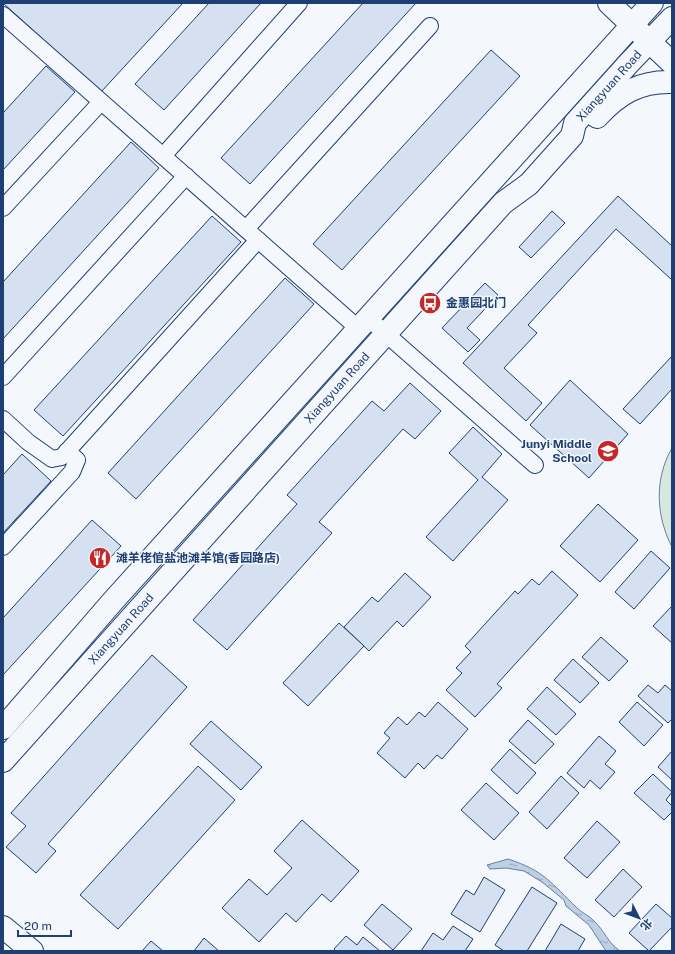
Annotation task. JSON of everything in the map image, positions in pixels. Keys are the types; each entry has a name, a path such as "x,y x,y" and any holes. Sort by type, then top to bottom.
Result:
{"street":[{"path":"162,156 299,3"},
{"path":"609,3 672,63"},
{"path":"653,3 672,19"},
{"name":"Xiangyuan Road","path":"3,728 113,601 653,3"},
{"path":"3,15 258,240 364,323 386,334 535,465"},
{"name":"Xiangyuan Road","path":"3,761 503,204 529,184 572,136 575,123 672,19"},
{"path":"246,229 430,26"},
{"path":"572,136 585,130 611,102 640,85 672,82"},
{"path":"3,208 101,102"},
{"path":"3,377 186,176"},
{"path":"3,419 28,442 52,459 62,457 258,240"},
{"path":"3,547 72,472 77,460 67,451"},
{"path":"3,927 32,951"}],"shaded area":[{"path":"672,448 672,547 663,523 659,498 662,472"}],"water":[{"path":"508,859 531,868 547,879 579,910 592,919 612,944 620,951 606,951 589,925 566,906 564,900 542,882 524,871 506,868 490,869 487,865"}],"building":[{"path":"3,3 183,3 101,92"},
{"path":"209,3 261,3 164,110 135,84"},
{"path":"363,3 416,3 250,184 221,158"},
{"path":"491,50 520,76 342,270 313,244"},
{"path":"46,66 75,92 3,170 3,113"},
{"path":"131,142 159,168 3,339 3,282"},
{"path":"618,196 672,246 672,280 616,229 528,325 537,333 504,368 542,403 526,421 463,363"},
{"path":"552,211 565,223 531,258 519,247"},
{"path":"212,216 241,242 63,436 34,410"},
{"path":"285,278 314,304 136,499 108,473"},
{"path":"485,283 498,295 467,328 480,340 468,352 442,328"},
{"path":"672,356 672,389 640,424 623,409"},
{"path":"570,380 628,434 589,478 530,425"},
{"path":"410,383 441,411 415,439 403,429 319,522 332,533 227,650 193,620 297,504 287,495 372,401 384,411"},
{"path":"473,427 502,454 482,477 508,500 453,561 426,537 478,480 449,453"},
{"path":"22,454 51,481 3,533 3,475"},
{"path":"598,504 638,540 600,582 560,546"},
{"path":"92,520 121,546 3,675 3,618"},
{"path":"651,551 670,568 634,609 615,592"},
{"path":"552,571 578,595 497,684 502,688 475,717 446,690 462,673 456,668 471,652 465,646 515,591 518,594 532,579 539,585"},
{"path":"405,573 431,597 403,627 397,621 369,651 344,627 372,597 378,602"},
{"path":"672,606 672,643 653,626"},
{"path":"339,623 364,646 308,706 283,683"},
{"path":"601,637 628,661 609,681 582,657"},
{"path":"152,655 187,687 48,844 56,851 36,873 6,847 26,826 11,813"},
{"path":"573,659 599,683 580,703 554,680"},
{"path":"648,685 658,693 665,685 672,691 672,719 668,723 638,696"},
{"path":"547,687 576,714 556,735 527,709"},
{"path":"438,702 468,729 442,759 437,755 424,769 418,763 405,778 377,753 390,738 384,733 398,717 407,725 419,712 425,717"},
{"path":"637,702 663,725 644,746 619,722"},
{"path":"528,720 554,744 535,764 509,741"},
{"path":"211,721 262,767 241,790 190,744"},
{"path":"599,736 616,751 605,764 615,772 600,789 590,780 584,788 567,773"},
{"path":"510,749 536,773 517,794 491,770"},
{"path":"672,751 672,780 658,767"},
{"path":"198,766 235,800 118,929 80,895"},
{"path":"653,774 672,792 666,800 672,806 672,812 664,820 634,793"},
{"path":"561,776 579,793 547,829 529,812"},
{"path":"486,783 519,813 494,840 461,810"},
{"path":"302,820 359,871 331,902 322,894 296,922 286,913 259,942 222,908 249,879 267,895 292,868 274,851"},
{"path":"597,821 620,842 587,878 564,858"},
{"path":"623,869 642,887 614,917 595,900"},
{"path":"484,877 505,890 480,932 451,914 466,890 474,895"},
{"path":"532,887 557,903 527,951 504,951 495,945"},
{"path":"382,904 412,929 393,950 364,925"},
{"path":"656,904 672,918 672,927 649,951 629,933"},
{"path":"561,924 585,939 578,951 545,951"},
{"path":"453,926 473,939 465,951 421,951 433,933 443,940"},
{"path":"346,936 357,945 363,937 380,951 336,951 334,949"},
{"path":"204,938 219,951 194,951"},
{"path":"151,941 163,951 142,951"}],"place":[{"name":"金惠园北门","path":"430,303"},
{"name":"Junyi Middle School","path":"608,451"},
{"name":"滩羊佬倌盐池滩羊馆(香园路店)","path":"100,558"}]}
